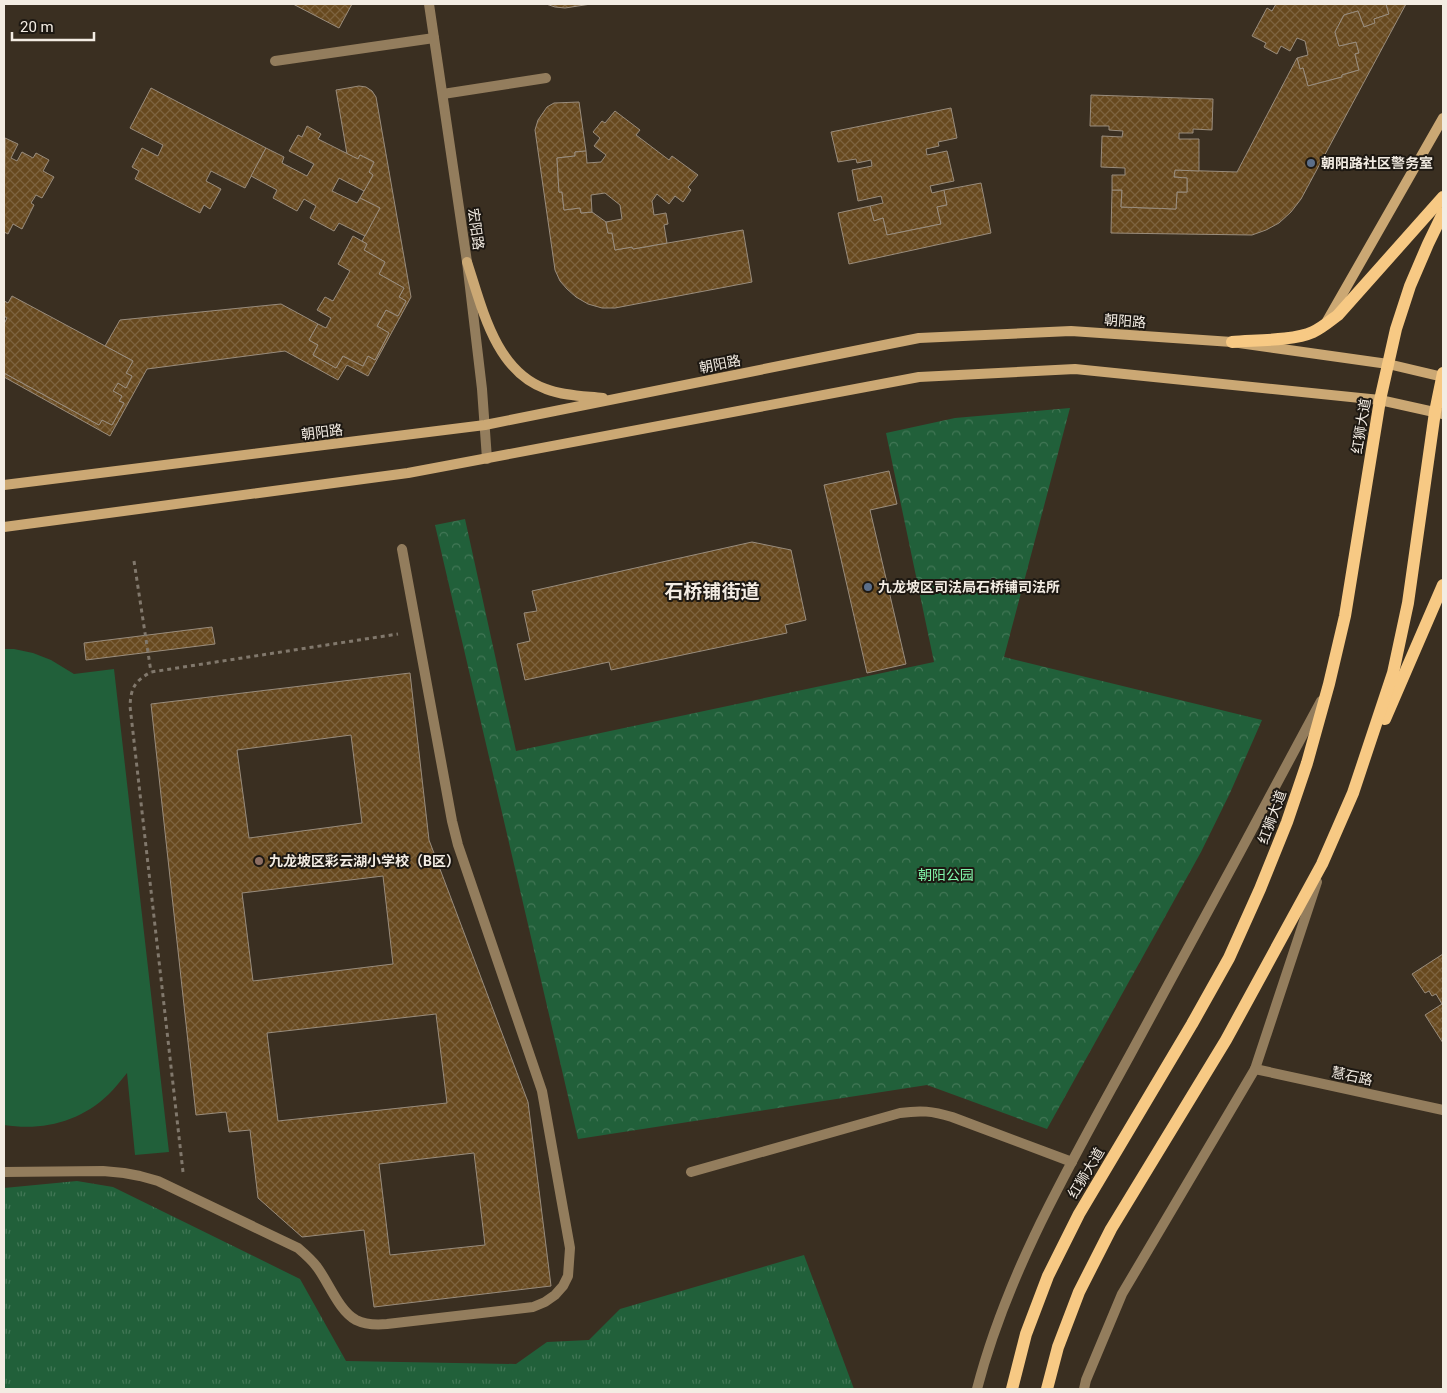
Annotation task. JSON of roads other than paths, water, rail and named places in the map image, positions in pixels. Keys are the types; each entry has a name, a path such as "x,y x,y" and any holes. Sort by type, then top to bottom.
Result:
{"main road":[{"path":"1325,325 1443,118"},
{"path":"1232,342 1296,337 1312,333 1325,325 1338,315 1443,197"},
{"name":"红狮大道","path":"1012,1389 1026,1334 1048,1276 1079,1214 1229,958 1287,822 1307,763 1329,684 1345,616 1380,400 1396,329 1410,286 1443,213"},
{"path":"467,262 492,335 503,353 522,374 532,383 546,389 562,393 614,399"},
{"name":"朝阳路","path":"4,485 485,425 918,338 1071,331 1232,342 1388,364 1443,375"},
{"path":"4,527 408,473 919,377 1076,369 1380,400 1439,413"},
{"path":"1353,793 1393,672 1408,603 1439,413 1443,375"},
{"path":"1047,1389 1058,1347 1079,1292 1112,1228 1226,1040 1322,864 1443,585"}],"street":[{"name":"宏阳路","path":"429,4 467,262 487,459"},
{"path":"275,61 434,38"},
{"path":"443,94 546,78"},
{"path":"4,1172 103,1171 124,1173 158,1182 298,1248 318,1267 349,1315 366,1324 387,1324 533,1307 555,1295 563,1286 568,1276 570,1248 542,1091 458,845 402,549"},
{"path":"977,1389 983,1366 1009,1294 1053,1197 1329,684"},
{"path":"1084,1389 1122,1294 1255,1069 1322,864"},
{"name":"慧石路","path":"1255,1069 1443,1110"},
{"path":"691,1172 900,1113 920,1110 952,1117 1072,1162"}],"place":[{"name":"朝阳路社区警务室","path":"1311,163"},
{"name":"九龙坡区司法局石桥铺司法所","path":"868,587"},
{"name":"九龙坡区彩云湖小学校（B区）","path":"259,861"}],"district":[{"name":"石桥铺街道","path":"712,591"}],"park label":[{"name":"朝阳公园","path":"946,875"}]}
